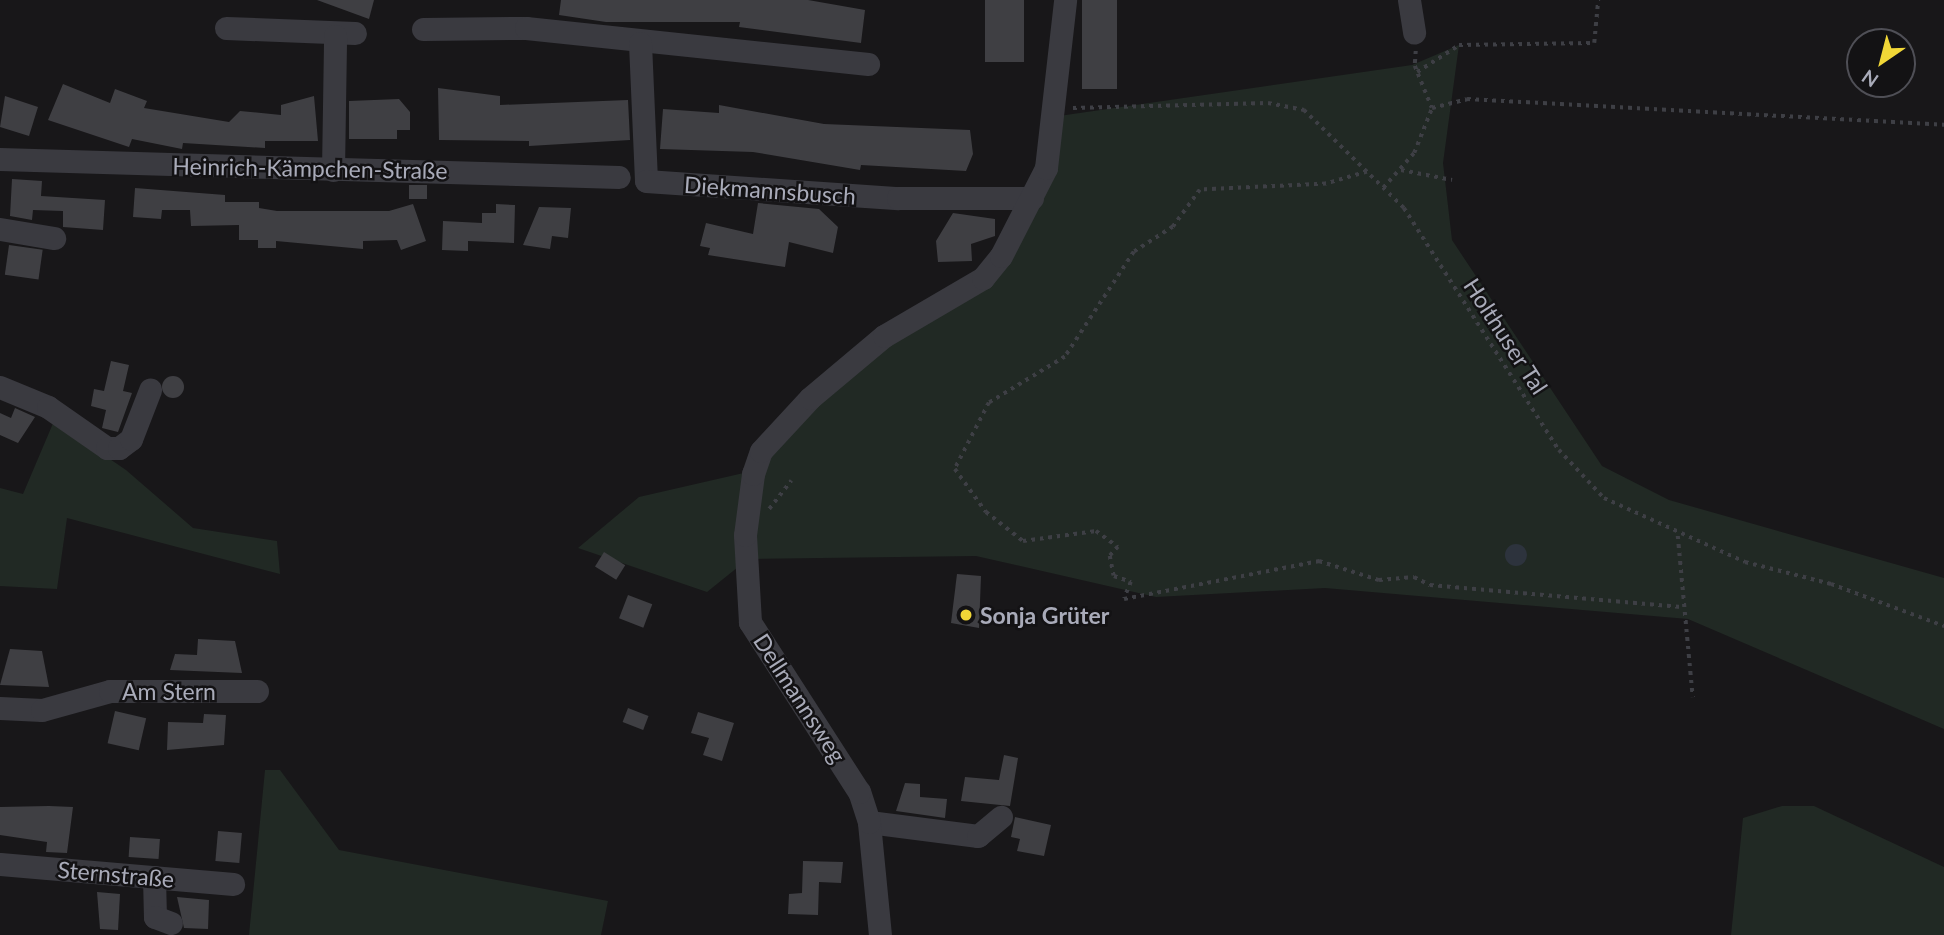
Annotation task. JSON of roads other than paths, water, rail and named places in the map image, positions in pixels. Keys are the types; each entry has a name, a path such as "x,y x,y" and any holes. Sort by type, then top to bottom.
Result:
{"street":[{"name":"Dellmannsweg","path":"880,935 869,822 848,771 750,622 744,586 748,514 761,451 782,423 866,349 983,278 1032,198 1046,169 1065,0"},
{"path":"1409,0 1414,33"},
{"path":"226,28 345,34 332,170"},
{"path":"423,29 526,28 640,43 711,44 868,64"},
{"name":"Diekmannsbusch","path":"640,43 646,181 898,198 1032,198"},
{"name":"Heinrich-Kämpchen-Straße","path":"0,159 619,177"},
{"path":"0,229 54,237"},
{"path":"0,387 119,448 131,439 150,390"},
{"name":"Am Stern","path":"0,708 42,710 110,691 257,691"},
{"path":"869,822 978,836 1001,817"},
{"name":"Sternstraße","path":"0,864 233,884"},
{"path":"154,877 155,918 171,923"}],"place":[{"name":"Sonja Grüter","path":"966,615"}]}
